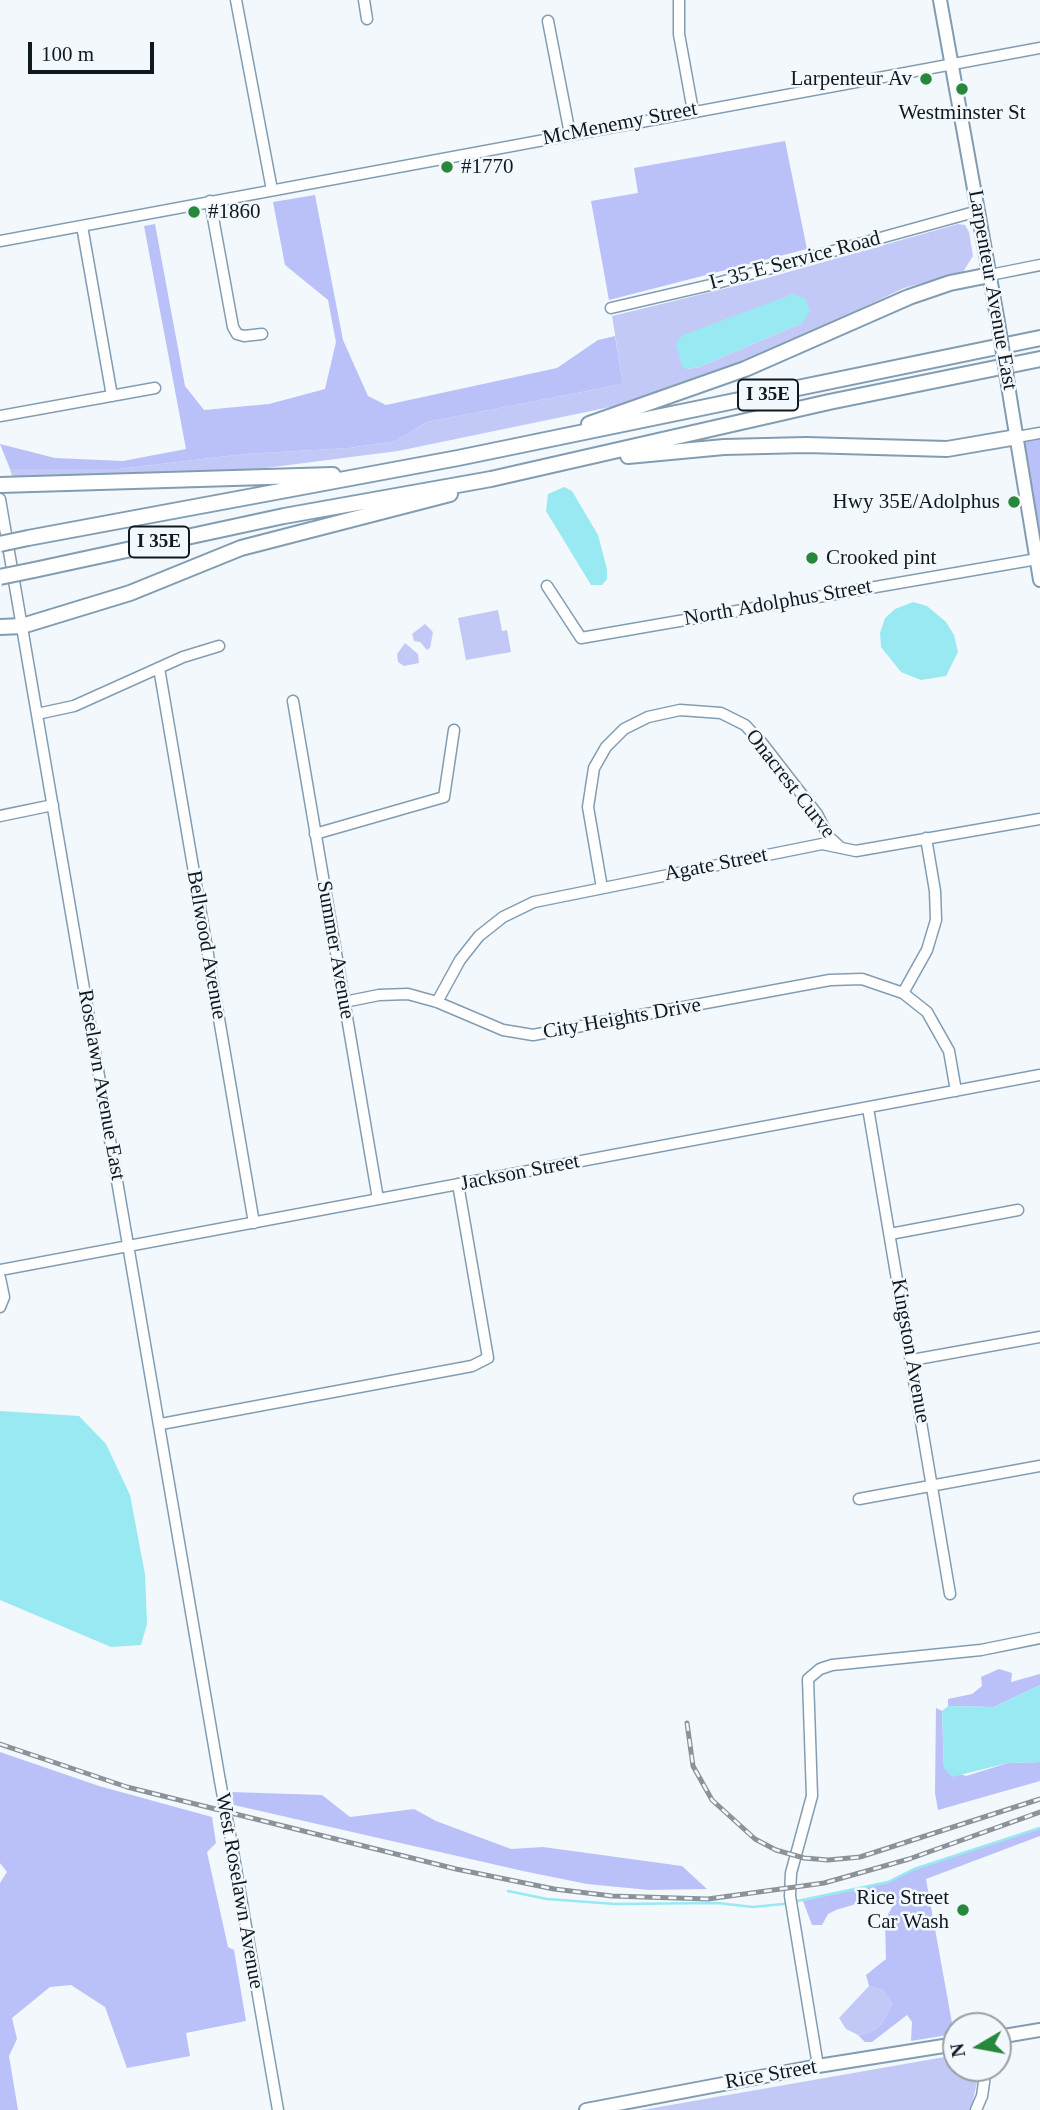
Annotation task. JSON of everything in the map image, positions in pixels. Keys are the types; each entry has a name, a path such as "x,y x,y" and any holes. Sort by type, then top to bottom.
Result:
{"highway":[{"path":"534,443 745,369 909,297 950,283 990,275"},
{"name":"I 35E","path":"0,544 534,443 1040,338"},
{"name":"I 35E","path":"0,577 284,516 491,479 829,402 1040,359"},
{"path":"571,462 724,447 806,445 947,449 1017,438"},
{"path":"0,485 380,473"},
{"path":"0,627 22,626 130,593 242,548 427,502 491,479"}],"main road":[{"name":"Larpenteur Avenue East","path":"940,0 997,315 1040,580"},
{"path":"1012,2035 1040,2030"},
{"name":"Rice Street","path":"586,2110 818,2066 942,2047"}],"street":[{"path":"236,0 272,190"},
{"path":"364,0 367,19"},
{"path":"679,0 679,34 693,111"},
{"path":"548,21 570,134"},
{"name":"McMenemy Street","path":"0,241 1040,48"},
{"path":"210,201 233,327 237,334 244,336 262,334"},
{"name":"I- 35 E Service Road","path":"611,308 710,285 978,211"},
{"path":"82,226 112,396"},
{"path":"990,275 1040,265"},
{"path":"0,416 155,388"},
{"path":"1017,438 1040,433"},
{"name":"Roselawn Avenue East","path":"0,499 161,1424 200,1671"},
{"name":"North Adolphus Street","path":"547,586 581,638 1037,559"},
{"path":"37,714 74,706 159,668 219,646"},
{"name":"Bellwood Avenue","path":"159,668 254,1223"},
{"name":"Summer Avenue","path":"293,701 378,1199"},
{"name":"Onacrest Curve","path":"602,888 588,807 594,768 606,747 624,729 648,717 680,710 721,713 745,725 817,814 829,837 840,847"},
{"path":"316,834 444,797 454,730"},
{"path":"0,816 53,805"},
{"name":"Agate Street","path":"437,1002 469,947 503,917 534,902 822,844 856,851 1040,819"},
{"path":"926,838 935,891 936,920 927,950 903,993 927,1013 943,1037 956,1091"},
{"name":"City Heights Drive","path":"344,1002 393,994 437,1002 503,1030 533,1035 830,980 862,979 903,993"},
{"name":"Jackson Street","path":"0,1270 1040,1075"},
{"name":"Kingston Avenue","path":"868,1108 934,1484 950,1594"},
{"path":"161,1424 472,1366 488,1358 458,1184"},
{"path":"890,1234 1018,1210"},
{"path":"0,1278 4,1297 0,1307"},
{"path":"912,1360 1040,1336"},
{"path":"859,1499 1040,1466"},
{"path":"818,2066 790,1896 791,1873 812,1796 806,1688 813,1674 832,1665 981,1650 1040,1638"},
{"name":"West Roselawn Avenue","path":"200,1671 278,2110"},
{"path":"976,2110 984,2082"}],"shaded area":[{"path":"785,141 807,249 609,300 591,201 638,193 634,168"},
{"path":"315,195 343,340 368,396 386,405 557,368 598,340 615,336 623,384 427,422 396,441 349,448 245,454 118,469 10,469 0,444 55,458 123,461 186,449 144,226 155,224 185,386 204,410 269,404 325,389 336,342 328,300 285,265 273,202"},
{"path":"958,224 965,225 969,232 973,256 963,272 904,288 758,358 644,400 398,451 250,470 13,479 10,469 118,469 245,454 349,448 396,441 427,422 623,384 612,316 760,280","holes":["793,294 802,323 699,367 686,369 762,308"]},
{"path":"793,294 806,299 810,311 802,323 699,367 686,369 682,366 676,343 683,335"},
{"path":"1040,433 1040,580 1017,437"},
{"path":"564,487 572,491 598,535 607,569 607,579 602,585 591,585 546,511 548,494"},
{"path":"913,602 927,606 946,622 954,635 958,652 946,676 921,680 901,672 881,647 880,633 885,618 895,609"},
{"path":"498,610 502,631 507,630 511,652 466,660 458,618"},
{"path":"425,624 433,632 430,648 427,650 420,642 414,641 412,634"},
{"path":"405,643 418,654 419,663 404,666 398,662 397,654"},
{"path":"0,1411 79,1416 106,1444 130,1495 145,1574 147,1624 141,1645 111,1647 0,1600"},
{"path":"999,1669 1012,1673 1011,1682 1040,1674 1040,1685 994,1707 948,1706 948,1699 972,1694 982,1686 981,1677"},
{"path":"1040,1685 1040,1762 1008,1763 952,1777 944,1768 942,1711 948,1706 994,1707"},
{"path":"936,1708 942,1711 944,1768 966,1776 1008,1763 1040,1762 1040,1781 938,1810 935,1793"},
{"path":"0,1752 99,1786 212,1817 216,1843 207,1852 228,1947 234,1950 246,2021 186,2033 190,2056 127,2068 105,2007 71,1985 50,1987 12,2018 17,2039 9,2056 18,2110 0,2110 0,1883 7,1872 0,1863"},
{"path":"231,1792 322,1795 350,1817 414,1809 436,1821 511,1849 543,1847 682,1866 707,1889 649,1890 587,1884 523,1871 234,1805"},
{"path":"1040,1827 1040,1836 926,1879 950,2012 942,2012 942,2036 911,2041 912,2022 907,2015 872,2042 865,2042 858,2035 869,2033 881,2025 892,2004 883,1990 869,1986 866,1975 886,1959 885,1920 896,1900 886,1895 836,1910 828,1914 822,1925 812,1925 803,1901 888,1882 914,1869"},
{"path":"869,1986 883,1990 892,2004 881,2025 869,2033 858,2035 846,2029 839,2018"},
{"path":"942,2057 942,2082 977,2082 971,2110 642,2110"}],"waterway":[{"path":"508,1891 547,1899 615,1904 718,1903 753,1907 783,1904 888,1882 914,1869 1040,1828"}],"railway":[{"path":"687,1723 693,1766 712,1800 755,1839 776,1850 804,1858 828,1860 860,1857 1040,1799"},
{"path":"0,1744 127,1787 456,1869 554,1889 612,1896 708,1899 824,1883 909,1859 1040,1812"}],"place":[{"name":"Larpenteur Av","path":"926,79"},
{"name":"Westminster St","path":"962,89"},
{"name":"#1770","path":"447,167"},
{"name":"#1860","path":"194,212"},
{"name":"Hwy 35E/Adolphus","path":"1014,502"},
{"name":"Crooked pint","path":"812,558"},
{"name":"Rice Street Car Wash","path":"963,1910"}]}
